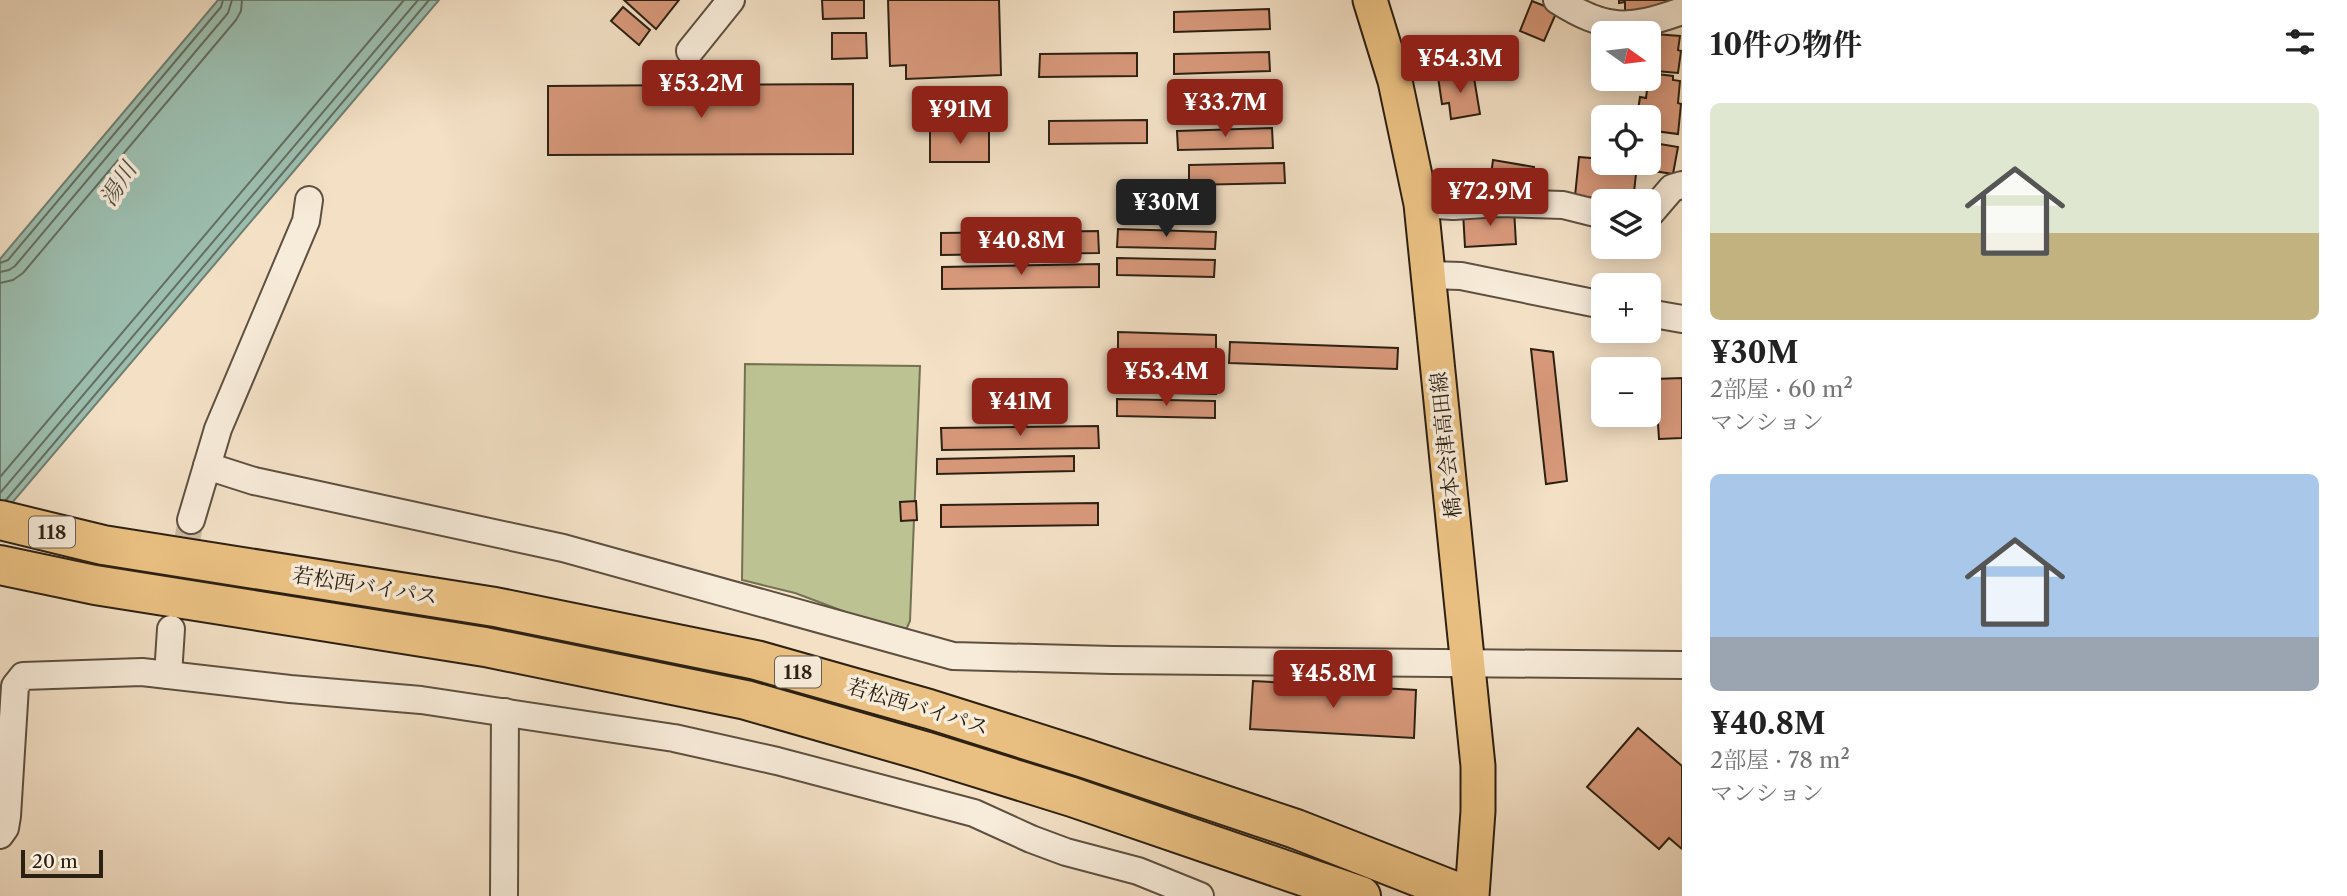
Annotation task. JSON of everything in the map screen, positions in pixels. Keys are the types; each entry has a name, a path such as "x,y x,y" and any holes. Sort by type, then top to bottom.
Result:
{"highway":[{"name":"若松西バイパス","path":"0,520 103,545 495,607 756,660 929,709 1084,758 1296,829 1469,896"},
{"name":"若松西バイパス","path":"0,565 95,585 485,647 746,700 1047,789 1361,896"}],"main road":[{"name":"橋本会津高田線","path":"1370,0 1395,81 1422,204 1478,766 1478,811 1469,896"}],"street":[{"path":"690,51 731,0"},
{"path":"1557,0 1577,13 1608,25 1634,25 1682,11"},
{"path":"1661,201 1672,188 1682,185"},
{"path":"191,520 218,429 306,221 309,200"},
{"path":"1422,204 1563,205 1591,212"},
{"path":"1429,275 1461,276 1591,302"},
{"path":"1661,315 1682,319"},
{"path":"207,466 254,481 563,548 953,656 1682,665"},
{"path":"168,675 171,629"},
{"path":"0,835 5,828 7,816 15,686 23,676 142,672 290,689 421,700 674,738 777,761 982,816 1043,844 1138,871 1200,896"},
{"path":"504,896 505,712"}],"green space":[{"path":"745,364 920,366 910,621 904,634 795,593 742,580"}],"water":[{"name":"湯川","path":"218,0 439,0 0,517 0,259"}],"building":[{"path":"624,0 679,0 656,29"},
{"path":"822,0 864,0 864,18 823,19"},
{"path":"888,0 999,0 1001,75 906,79 906,65 890,66"},
{"path":"1619,0 1678,0 1667,10 1625,12 1625,2 1619,3"},
{"path":"1532,1 1557,11 1544,41 1520,31"},
{"path":"623,7 650,30 639,45 611,21"},
{"path":"1269,9 1270,29 1174,32 1174,12"},
{"path":"832,33 866,33 867,58 832,59"},
{"path":"1661,34 1680,36 1678,73 1661,71"},
{"path":"1269,52 1270,71 1174,74 1174,54"},
{"path":"1137,53 1137,76 1039,77 1040,54"},
{"path":"1473,72 1480,114 1451,119 1449,103 1442,104 1438,77"},
{"path":"1661,74 1673,76 1673,80 1680,81 1678,134 1661,132 1661,105 1639,105 1640,97 1646,98 1647,91 1661,91"},
{"path":"853,84 853,154 548,155 548,86"},
{"path":"1271,97 1271,116 1176,119 1175,99"},
{"path":"1147,120 1147,143 1049,144 1049,121"},
{"path":"1272,128 1273,148 1178,150 1177,131"},
{"path":"989,130 989,162 930,162 930,131"},
{"path":"1661,144 1678,147 1673,174 1661,172"},
{"path":"1579,157 1591,158 1591,175 1636,175 1634,189 1591,189 1591,197 1575,196"},
{"path":"1493,160 1534,167 1529,196 1489,190"},
{"path":"1284,163 1285,183 1189,185 1189,165"},
{"path":"1514,209 1516,244 1465,247 1463,212"},
{"path":"1118,229 1216,232 1215,249 1117,247"},
{"path":"1098,231 1099,253 941,255 941,233"},
{"path":"1117,258 1215,260 1214,277 1117,275"},
{"path":"1099,264 1099,287 942,289 942,267"},
{"path":"1118,332 1216,335 1216,352 1118,350"},
{"path":"1230,342 1398,348 1397,369 1229,363"},
{"path":"1531,349 1553,352 1567,481 1546,484"},
{"path":"1117,354 1215,356 1214,373 1117,371"},
{"path":"1119,375 1217,377 1216,394 1119,392"},
{"path":"1682,378 1682,438 1659,439 1661,379"},
{"path":"1117,399 1215,401 1215,418 1117,416"},
{"path":"1098,426 1099,448 942,450 941,428"},
{"path":"1074,456 1074,471 937,474 937,459"},
{"path":"916,501 917,520 901,521 900,502"},
{"path":"1098,503 1098,525 941,527 941,505"},
{"path":"1253,681 1416,690 1414,738 1250,729"},
{"path":"1638,728 1682,766 1682,849 1669,838 1659,849 1587,787"}],"tunnel":[{"path":"173,614 191,520"}]}
